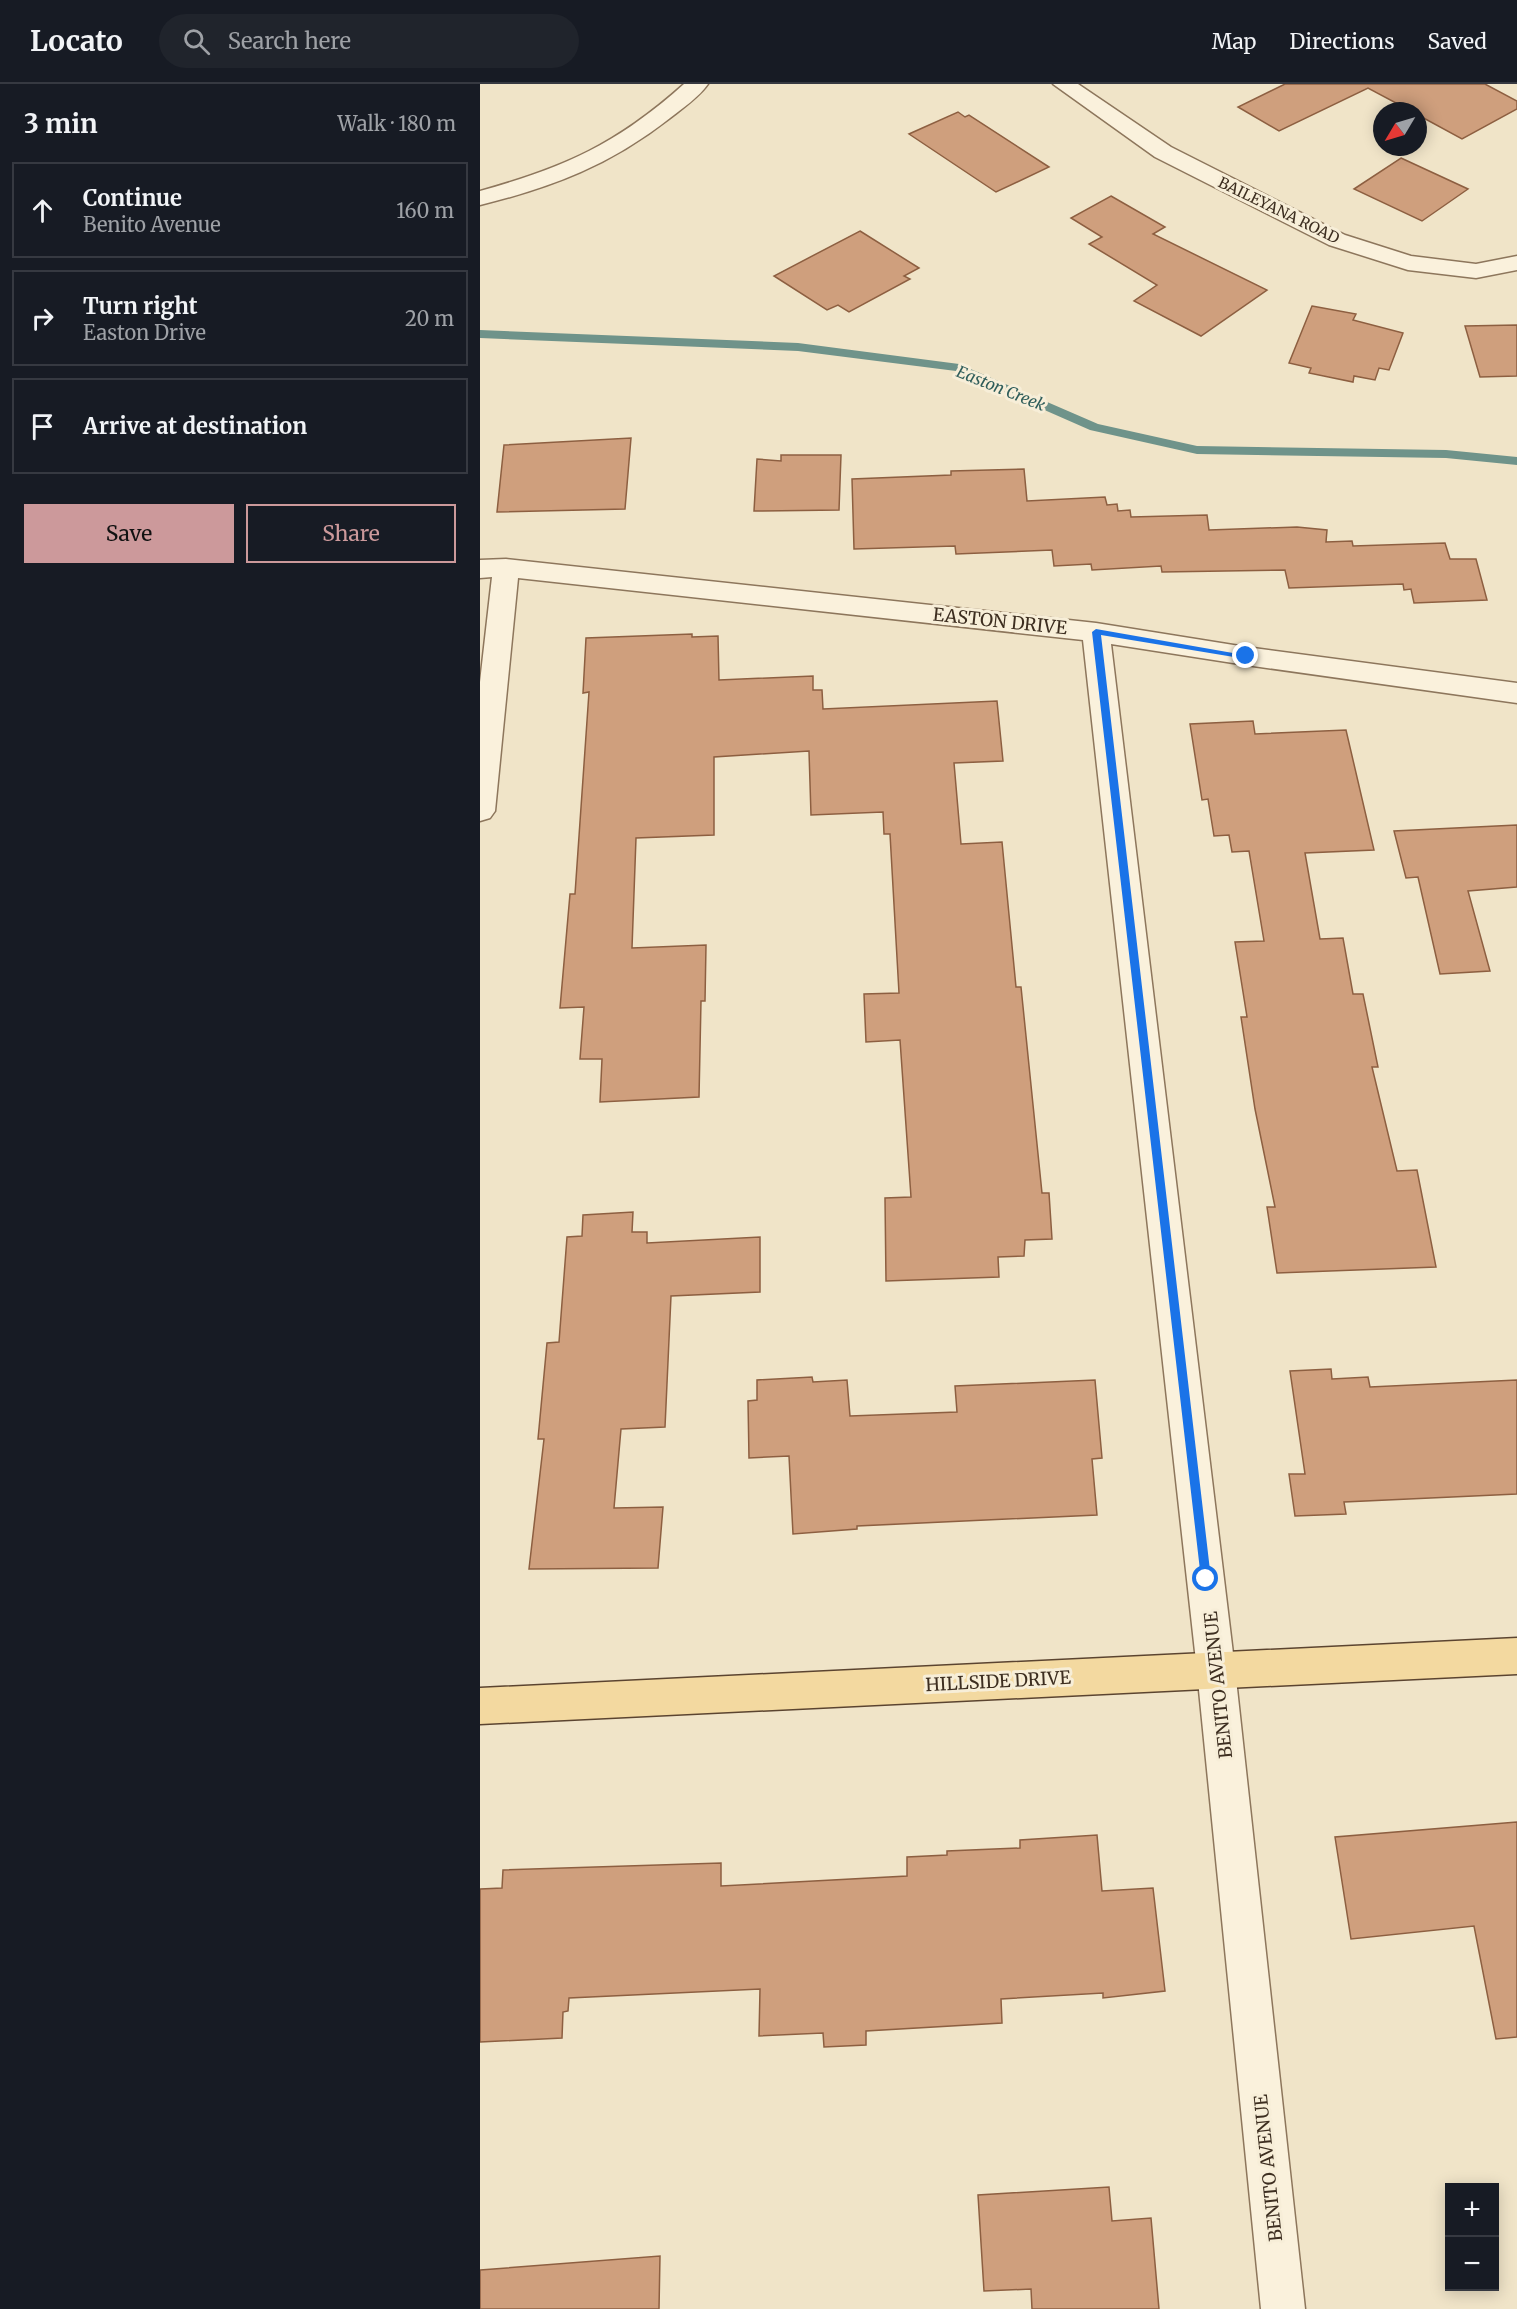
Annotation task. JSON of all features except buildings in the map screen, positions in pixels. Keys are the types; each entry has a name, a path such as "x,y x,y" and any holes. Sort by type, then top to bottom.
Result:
{"main road":[{"name":"HILLSIDE DRIVE","path":"480,1706 1517,1656"}],"street":[{"path":"480,198 563,174 617,146 667,112 698,84"},
{"name":"BAILEYANA ROAD","path":"1064,84 1163,152 1337,240 1408,262 1476,271 1517,263"},
{"path":"480,811 493,569"},
{"name":"EASTON DRIVE","path":"493,569 1096,632 1246,656 1517,693"},
{"name":"BENITO AVENUE","path":"1096,632 1216,1670 1283,2309"}],"waterway":[{"name":"Easton Creek","path":"480,334 798,347 959,368 1094,427 1197,450 1446,454 1517,461"}],"route":[{"path":"1206,1579 1096,632 1246,656"}]}
